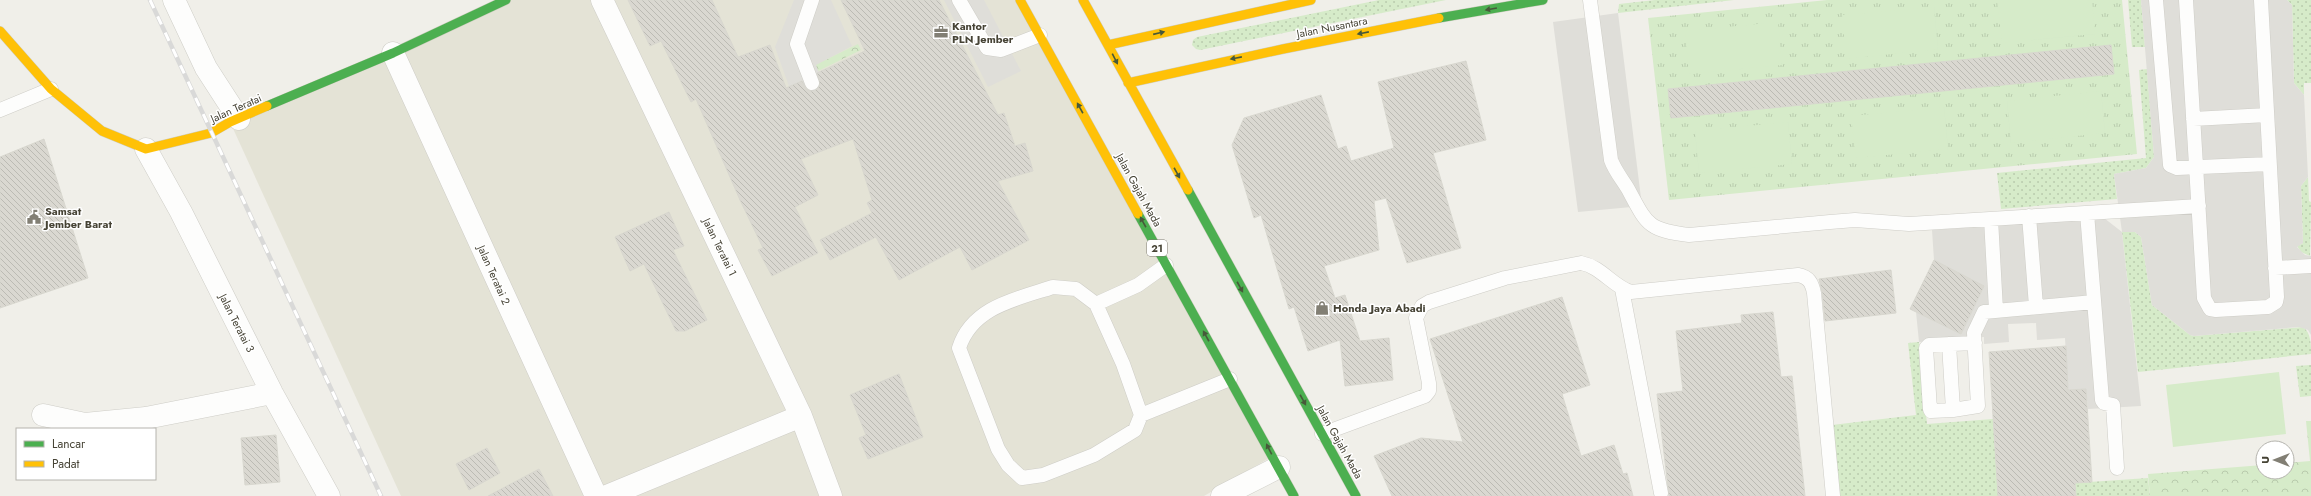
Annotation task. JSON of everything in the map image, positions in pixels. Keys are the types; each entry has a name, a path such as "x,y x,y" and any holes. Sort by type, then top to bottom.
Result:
{"main road":[{"name":"Jalan Teratai","path":"146,149 211,133 239,119 393,53 506,0"},
{"name":"Jalan Gajah Mada","path":"1020,0 1294,496"},
{"name":"Jalan Gajah Mada","path":"1083,0 1356,496"},
{"path":"1108,45 1311,0"},
{"name":"Jalan Nusantara","path":"1128,83 1201,65 1404,24 1543,0"},
{"path":"0,30 51,89 102,131 146,149"}],"street":[{"path":"174,0 206,68 239,119"},
{"name":"Jalan Teratai 1","path":"602,0 801,416 831,496"},
{"name":"Jalan Teratai 2","path":"393,53 596,496"},
{"name":"Jalan Teratai 3","path":"146,149 181,212 272,393 329,496"},
{"path":"43,415 85,424 146,418 272,393"},
{"path":"607,496 801,416"},
{"path":"1222,496 1279,467"}],"lane":[{"path":"812,0 798,44 812,83"},
{"path":"959,0 987,48 1001,50 1040,35"},
{"path":"1590,0 1611,160 1616,174 1627,188 1643,218 1654,227 1666,232 1689,235 1848,221 1893,224 2199,206"},
{"path":"2156,0 2169,162 2173,167 2177,168 2269,164"},
{"path":"2186,0 2204,298 2210,309 2272,306 2277,297 2261,0"},
{"path":"0,110 51,89"},
{"path":"2193,119 2267,115"},
{"path":"2087,213 2102,400 2104,403 2113,405 2118,468"},
{"path":"2029,216 2036,306"},
{"path":"1991,219 1996,310"},
{"path":"1322,434 1425,396 1429,391 1429,383 1416,318 1422,306 1429,302 1505,278 1581,263 1590,265 1622,289 1631,292 1798,275 1804,276 1809,280 1814,293 1833,496"},
{"path":"1096,304 1138,285 1166,265"},
{"path":"2275,268 2311,266"},
{"path":"1053,287 1076,289 1096,304 1123,364 1141,415 1135,430 1094,455 1043,475 1022,478 1008,465 998,449 959,348 962,336 973,321 1003,303 1053,287"},
{"path":"1622,289 1661,493"},
{"path":"1975,343 1929,345 1925,349 1930,409 1933,411 1953,410 1978,406 1975,331 1984,312 2036,306 2094,302"},
{"path":"1949,344 1953,410"},
{"path":"1141,415 1230,379"}],"shaded area":[{"path":"506,0 1021,0 1273,456 1204,496 401,496 230,122"},
{"path":"794,0 831,0 852,46 816,65 829,96 797,109 775,47"},
{"path":"944,0 984,0 1021,71 988,87"},
{"path":"2141,0 2287,0 2292,5 2294,83 2304,95 2308,177 2301,186 2303,243 2297,247 2305,255 2311,256 2311,335 2308,330 2299,327 2194,336 2190,335 2152,305 2141,237 2135,232 2122,232 2114,174 2146,168 2154,157"},
{"path":"1618,13 1642,206 1578,212 1553,22"},
{"path":"2104,218 2122,232 2141,406 2088,409 2086,389 2068,390 2065,338 2037,340 2036,323 2008,324 2009,342 1984,344 1984,337 1919,342 1916,312 1961,334 1984,286 1934,260 1932,230"}],"green space":[{"path":"1379,0 1446,0 1200,50 1196,49 1192,45 1193,40 1197,37"},
{"path":"1655,0 1734,0 1618,13 1619,4"},
{"path":"1827,0 2122,0 2137,154 1669,200 1648,18"},
{"path":"1997,0 2092,0 2095,34 2002,43"},
{"path":"2128,0 2141,0 2145,47 2132,47"},
{"path":"2287,0 2311,0 2311,83 2304,83 2304,95 2294,83 2292,5"},
{"path":"1934,7 1938,49 1846,59 1842,15"},
{"path":"1778,22 1782,65 1689,74 1685,31"},
{"path":"858,44 861,50 818,71 815,65"},
{"path":"2147,69 2154,157 2146,168 2114,174 2117,199 2001,209 1997,173 2146,158 2139,70"},
{"path":"2101,91 2105,133 2011,143 2007,101"},
{"path":"1944,107 1948,149 1856,158 1851,116"},
{"path":"1788,122 1792,164 1699,173 1695,131"},
{"path":"2308,177 2309,201 2311,202 2310,256 2301,252 2297,246 2303,243 2301,186"},
{"path":"2122,232 2135,232 2141,237 2152,305 2190,335 2194,336 2303,327 2308,332 2311,343 2311,354 2138,372"},
{"path":"1919,342 1927,424 1993,419 1998,496 1839,496 1832,425 1916,415 1908,343"},
{"path":"2311,365 2311,396 2300,397 2296,366"},
{"path":"2279,372 2286,434 2173,447 2166,385"},
{"path":"2306,421 2311,421 2311,496 2150,496 2148,474 2255,466 2255,480 2295,480 2295,462 2310,461"},
{"path":"2148,478 2150,496 2076,496 2075,483"}],"building":[{"path":"628,0 712,0 738,57 770,45 786,88 802,81 806,89 815,91 820,85 817,73 865,51 841,0 939,0 998,115 1004,113 1015,146 1025,143 1033,171 998,181 1029,240 972,270 960,247 899,280 876,237 830,260 820,240 872,213 867,203 872,200 853,139 801,159 818,195 795,207 818,253 772,276 758,250 763,248 740,200 696,99 691,102 661,41 650,46"},
{"path":"2111,45 2114,74 1671,118 1668,89"},
{"path":"1466,61 1486,140 1433,153 1461,248 1407,263 1386,198 1374,201 1379,250 1324,266 1335,298 1345,295 1360,341 1389,338 1393,380 1345,386 1340,340 1308,351 1294,307 1289,309 1261,215 1254,218 1232,145 1244,118 1321,95 1338,149 1346,146 1351,161 1394,148 1378,82"},
{"name":"Samsat Jember Barat","path":"44,139 88,278 0,308 0,157"},
{"path":"669,212 684,246 673,250 707,320 685,331 676,331 644,264 630,271 615,237"},
{"path":"1934,260 1984,286 1961,334 1910,309"},
{"path":"1891,270 1896,313 1825,321 1819,279"},
{"path":"1562,297 1590,385 1562,394 1581,456 1614,445 1623,474 1627,473 1633,496 1392,496 1374,456 1421,438 1463,442 1430,339"},
{"path":"1773,312 1781,377 1792,376 1805,496 1669,496 1657,394 1683,391 1676,331 1742,323 1741,315"},
{"path":"2066,346 2068,390 2086,389 2092,482 2075,483 2076,496 1998,496 1989,352"},
{"path":"899,374 923,437 868,459 859,438 866,435 850,395"},
{"path":"276,435 280,482 245,485 241,438"},
{"path":"487,448 500,473 469,490 456,464"},
{"path":"539,469 553,496 488,496"}],"railway":[{"path":"150,0 381,496"}],"traffic: fast":[{"path":"267,106 393,53 506,0"},
{"path":"1439,18 1543,0"},
{"path":"1188,190 1356,496"},
{"path":"1138,214 1294,496"}],"traffic: slow":[{"path":"1020,0 1138,214"},
{"path":"1083,0 1188,190"},
{"path":"1108,45 1311,0"},
{"path":"1128,83 1283,49 1439,18"},
{"path":"0,31 51,89 102,131 146,149 211,133 230,122 267,106"}],"place":[{"name":"Kantor PLN Jember","path":"941,32"},
{"name":"Samsat Jember Barat","path":"34,217"},
{"name":"Honda Jaya Abadi","path":"1322,308"}]}
